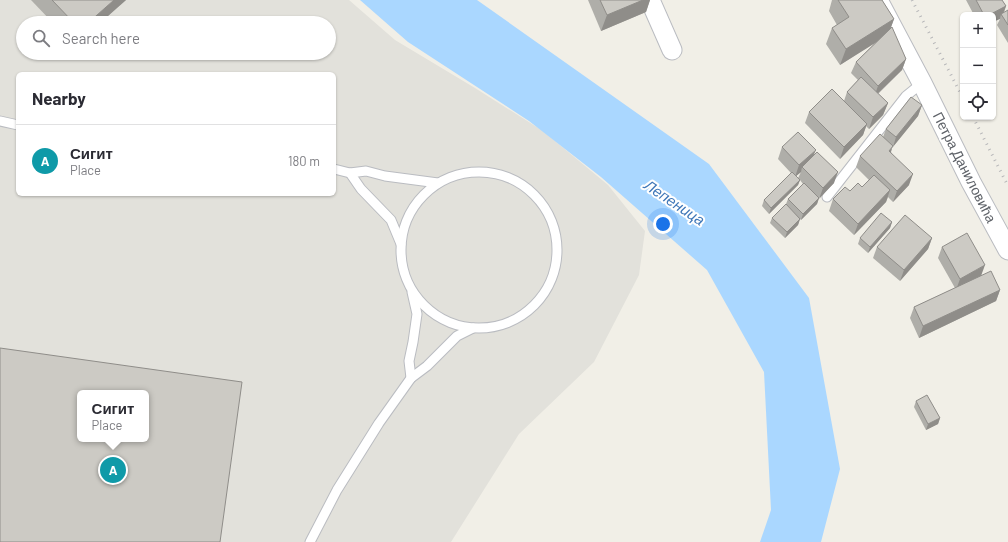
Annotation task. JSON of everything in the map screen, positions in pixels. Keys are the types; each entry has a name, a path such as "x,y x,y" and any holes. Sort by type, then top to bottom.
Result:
{"street":[{"path":"650,0 672,50"},
{"name":"Петра Даниловића","path":"878,0 922,83 971,182 1008,250"}],"lane":[{"path":"827,197 906,96 922,83"},
{"path":"0,121 16,125"},
{"path":"336,169 350,172 366,171 385,176 438,183"},
{"path":"350,172 361,189 392,220 401,244 403,268 412,291 417,314 409,361 411,378"},
{"path":"401,244 407,220 420,199 438,183 461,174 485,172 509,178 530,190 546,209 555,232 557,256 551,280 538,301 520,317 497,326 473,328 449,322 428,309 412,291"},
{"path":"310,542 337,490 379,423 411,378 427,366 457,336 473,328"}],"shaded area":[{"path":"0,0 349,0 395,40 543,131 608,185 645,231 639,275 594,362 519,434 451,542 0,542"}],"water":[{"name":"Лепеница","path":"360,0 477,0 709,164 809,298 840,469 821,542 760,542 771,510 764,372 707,270 601,177 529,121 408,42"}],"building":[{"path":"52,0 114,0 96,16 67,16"},
{"path":"600,0 643,0 607,15"},
{"path":"838,0 882,0 894,19 846,49 832,28 849,17"},
{"path":"976,0 1002,0 1006,6 995,12 982,12"},
{"path":"1008,10 1008,25 1001,14"},
{"path":"892,27 906,59 878,86 856,62"},
{"path":"861,77 888,103 873,117 847,92"},
{"path":"832,89 867,124 844,147 809,112"},
{"path":"911,97 922,105 896,137 886,129"},
{"path":"798,132 816,150 799,165 782,147"},
{"path":"880,134 893,146 889,151 913,174 897,191 860,156"},
{"path":"817,152 838,172 823,188 802,167"},
{"path":"792,172 800,180 771,208 764,200"},
{"path":"874,175 890,190 858,224 833,199 845,187 850,191 858,183 862,187"},
{"path":"804,183 819,198 803,214 788,199"},
{"path":"786,204 800,219 787,232 772,218"},
{"path":"881,213 892,222 870,247 860,238"},
{"path":"905,215 932,238 904,270 877,247"},
{"path":"967,233 985,265 960,279 942,247"},
{"path":"991,271 1000,290 923,326 914,307"},
{"path":"0,348 242,382 220,542 0,542"},
{"path":"927,395 940,418 928,424 916,401"}],"railway":[{"path":"912,0 960,92"},
{"path":"975,120 1008,186"}],"place":[{"name":"Сигит","path":"113,470"}]}
